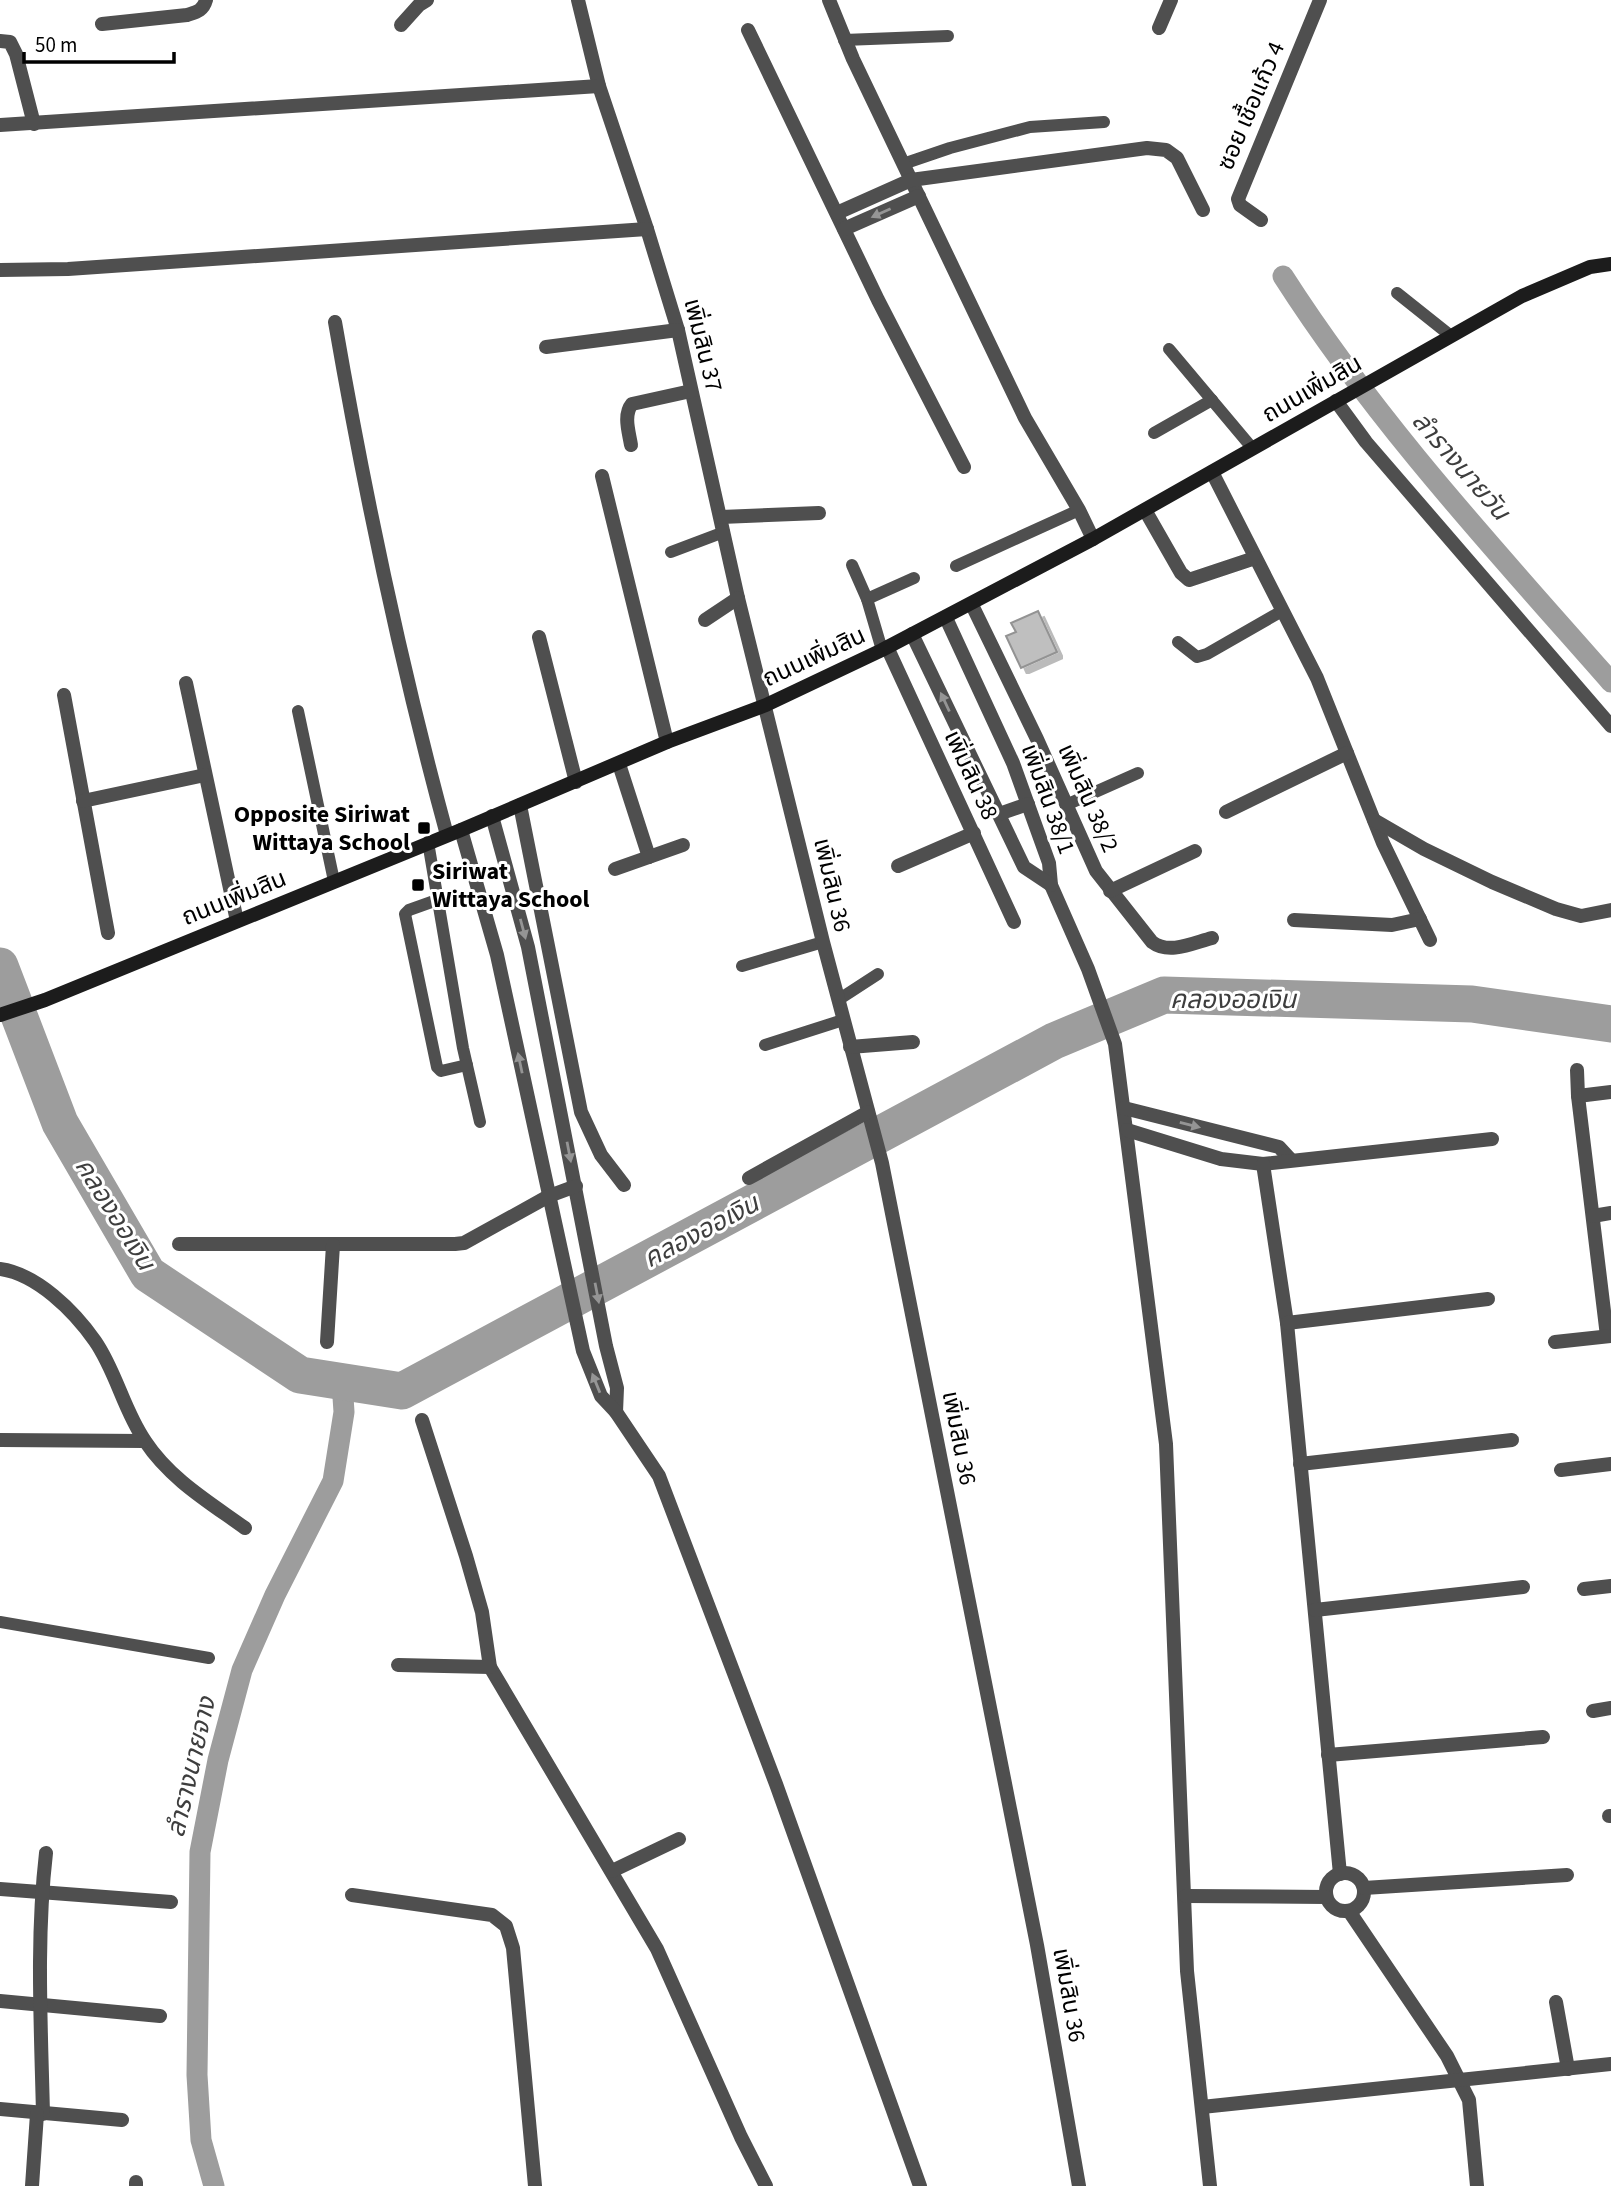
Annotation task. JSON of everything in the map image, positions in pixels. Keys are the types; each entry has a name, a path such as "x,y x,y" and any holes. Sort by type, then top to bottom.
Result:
{"street":[{"path":"102,24 187,15 199,11 206,0"},
{"path":"401,25 427,0"},
{"name":"เพิ่มสิน 37","path":"578,0 599,86 678,330 738,598 766,705"},
{"path":"829,0 844,40 1025,418 1093,539"},
{"path":"1159,28 1171,0"},
{"name":"ซอย เชื้อแก้ว 4","path":"1261,220 1240,205 1237,199 1320,0"},
{"path":"748,30 844,229 964,467"},
{"path":"0,41 10,42 16,54 34,124"},
{"path":"0,125 599,86"},
{"path":"837,213 911,180 1133,150 1166,150 1177,158 1203,210"},
{"path":"844,229 919,196"},
{"path":"0,270 68,269 647,229"},
{"name":"ถนนเพิ่มสิน","path":"0,1015 45,1000 454,833 667,742 766,705 972,605 1522,296 1590,267 1611,264"},
{"path":"335,322 360,469 410,696 497,955 583,1351 601,1395 616,1412 659,1476 776,1784 920,2186"},
{"path":"546,347 678,330"},
{"path":"631,445 627,416 632,404 691,391"},
{"path":"1336,401 1366,442 1611,726"},
{"path":"1212,472 1317,678 1374,820 1430,940"},
{"path":"602,477 667,742"},
{"path":"1145,510 1181,573 1189,580 1255,558"},
{"path":"720,517 819,513"},
{"path":"705,621 738,598"},
{"name":"เพิ่มสิน 38/2","path":"972,605 1096,871 1110,891 1152,943 1160,948 1170,949 1212,938"},
{"name":"เพิ่มสิน 38/1","path":"946,618 1013,763 1049,863 1051,885"},
{"name":"เพิ่มสิน 38/1","path":"912,634 1024,867 1051,885"},
{"path":"538,637 576,782"},
{"name":"เพิ่มสิน 38","path":"884,649 974,833 1014,922"},
{"path":"186,683 237,921"},
{"path":"64,695 108,933"},
{"name":"เพิ่มสิน 36","path":"766,705 822,943 882,1163 1037,1945 1079,2186"},
{"path":"1226,812 1347,753"},
{"path":"620,764 649,857"},
{"path":"83,801 205,775"},
{"path":"999,814 1028,804"},
{"path":"520,805 581,1112 601,1155 624,1185"},
{"path":"492,816 528,947 606,1346 617,1388 616,1412"},
{"path":"1374,820 1424,849 1556,909 1581,916 1611,910"},
{"path":"898,866 974,833"},
{"path":"615,869 683,845"},
{"path":"1110,891 1195,851"},
{"path":"1051,885 1088,969 1115,1044 1166,1444 1187,1971 1210,2186"},
{"path":"1294,920 1392,925 1420,919"},
{"path":"850,1047 913,1042"},
{"path":"1555,1342 1609,1336 1578,1096 1577,1070"},
{"path":"1578,1096 1611,1093"},
{"path":"1124,1108 1279,1147 1291,1160"},
{"path":"749,1178 869,1115"},
{"path":"1127,1130 1221,1159 1263,1164 1492,1139"},
{"path":"1263,1164 1287,1323 1340,1874"},
{"path":"178,1244 464,1243 549,1196 576,1186"},
{"path":"1593,1216 1611,1213"},
{"path":"327,1342 333,1245"},
{"path":"0,1269 13,1271 34,1281 55,1296 95,1341 144,1441 180,1481 245,1528"},
{"path":"1287,1323 1488,1299"},
{"path":"422,1420 470,1567 482,1612 490,1667 657,1949 741,2137 766,2186"},
{"path":"0,1440 144,1441"},
{"path":"1300,1464 1512,1440"},
{"path":"1562,1470 1611,1464"},
{"path":"1584,1589 1611,1586"},
{"path":"1315,1610 1523,1587"},
{"path":"398,1665 490,1667"},
{"path":"1593,1711 1611,1708"},
{"path":"1328,1755 1543,1737"},
{"path":"612,1871 679,1839"},
{"path":"32,2186 40,2114 41,1893 46,1853"},
{"path":"1340,1874 1355,1876 1364,1888 1361,1902 1349,1911 1335,1909 1326,1897 1328,1882 1340,1874"},
{"path":"1364,1888 1567,1875"},
{"path":"0,1889 171,1902"},
{"path":"352,1895 492,1915 506,1926 513,1948 535,2186"},
{"path":"1185,1896 1326,1897"},
{"path":"1349,1911 1447,2056 1469,2100 1477,2186"},
{"path":"0,2001 160,2016"},
{"path":"1556,2002 1568,2069"},
{"path":"1202,2107 1611,2064"},
{"path":"0,2109 122,2120"}],"lane":[{"path":"844,40 948,36"},
{"path":"903,164 1030,127 1104,121"},
{"path":"1397,292 1451,336"},
{"path":"1169,349 1253,449"},
{"path":"1154,433 1212,400"},
{"path":"956,566 1079,510"},
{"path":"671,552 724,532"},
{"path":"852,565 884,649"},
{"path":"867,599 914,578"},
{"path":"1178,642 1197,657 1207,654 1282,611"},
{"path":"298,711 334,881"},
{"path":"1066,805 1138,773"},
{"path":"428,842 467,1065 480,1122"},
{"path":"437,900 405,914 437,1067 441,1070 467,1065"},
{"path":"742,966 822,943"},
{"path":"838,1000 878,974"},
{"path":"765,1045 843,1020"},
{"path":"0,1622 209,1658"}],"building":[{"path":"1038,611 1057,652 1021,668 1006,636 1016,632 1011,623"}],"waterway":[{"name":"ลำรางนายวัน","path":"1283,276 1319,330 1398,435 1481,535 1611,682"},
{"name":"คลองออเงิน","path":"0,966 60,1123 148,1274 300,1375 402,1391 1054,1041 1164,995 1472,1004 1611,1024"},
{"name":"ลำรางนายจาง","path":"214,2186 201,2140 197,2075 200,1852 218,1760 242,1670 275,1595 333,1481 344,1412 342,1382"}],"place":[{"name":"Opposite Siriwat Wittaya School","path":"424,828"},
{"name":"Siriwat Wittaya School","path":"418,885"}]}
